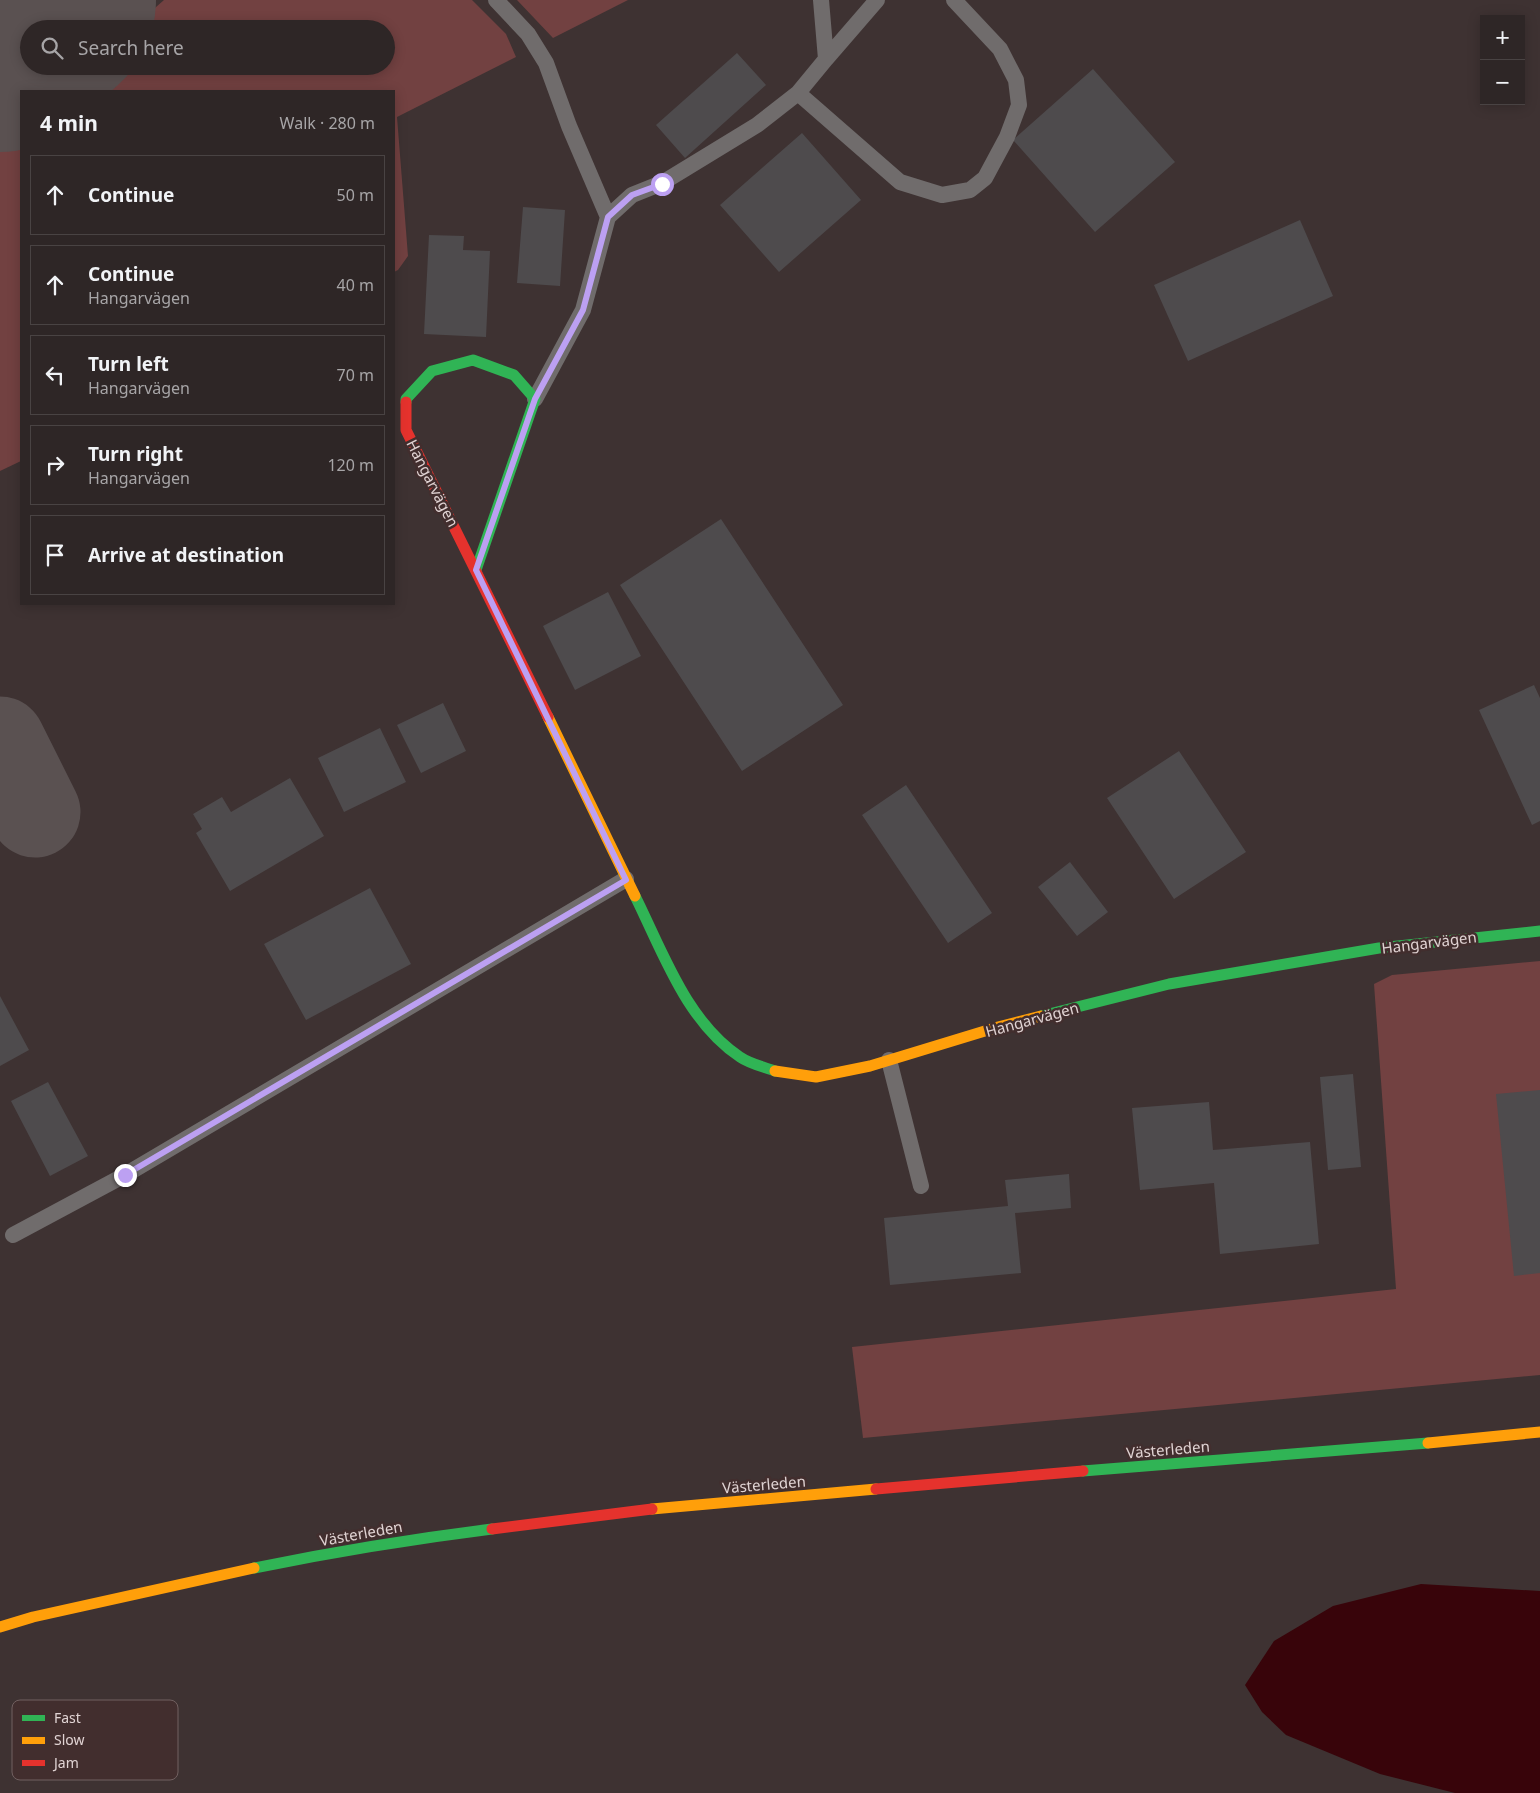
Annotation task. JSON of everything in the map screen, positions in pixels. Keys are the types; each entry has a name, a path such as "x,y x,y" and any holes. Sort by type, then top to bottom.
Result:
{"street":[{"name":"Hangarvägen","path":"535,399 514,375 473,360 432,371 406,399 406,430 681,990 711,1034 741,1058 777,1072 816,1076 870,1066 998,1027 1168,984 1380,948 1540,930"},
{"path":"476,570 535,399"},
{"name":"Västerleden","path":"0,1627 33,1617 199,1579 313,1556 440,1535 670,1507 1540,1432"}],"lane":[{"path":"496,0 528,34 546,63 569,126 608,217"},
{"path":"821,0 826,59"},
{"path":"535,399 583,310 608,217 632,195 662,184 757,125 798,93 877,0"},
{"path":"798,93 900,182 942,195 970,190 985,178 1007,137 1019,105 1016,80 1000,49 954,0"},
{"path":"13,1235 125,1175 626,880"},
{"path":"889,1060 921,1186"}],"shaded area":[{"path":"164,0 472,0 506,34 516,57 397,117 408,256 395,272 395,90 61,90 78,75 395,75 395,20 141,20"},
{"path":"517,0 628,0 553,38"},
{"path":"20,126 20,461 0,471 0,144"},
{"path":"0,806 16,835 0,841"},
{"path":"1540,961 1540,1375 863,1438 852,1347 1396,1289 1374,984 1392,975"},
{"path":"1421,1584 1540,1591 1540,1793 1455,1793 1380,1774 1286,1735 1262,1712 1245,1685 1274,1641 1333,1606"}],"building":[{"path":"737,53 766,85 685,158 656,125"},
{"path":"1093,69 1175,162 1095,232 1013,140"},
{"path":"802,133 861,200 779,272 720,205"},
{"path":"523,207 565,210 560,286 517,283"},
{"path":"1300,220 1333,296 1188,361 1154,285"},
{"path":"429,235 464,236 463,250 490,251 486,337 424,334"},
{"path":"721,519 843,705 742,771 620,585"},
{"path":"608,592 641,656 575,690 543,626"},
{"path":"1534,685 1540,698 1540,821 1532,825 1479,710"},
{"path":"443,703 466,751 421,773 397,725"},
{"path":"380,728 406,782 344,812 318,758"},
{"path":"1179,751 1246,852 1174,899 1107,798"},
{"path":"290,778 324,836 230,891 196,833 202,829 193,814 222,797 231,812"},
{"path":"906,785 992,913 948,943 862,815"},
{"path":"1070,862 1108,912 1077,936 1038,887"},
{"path":"370,888 411,964 306,1020 264,944"},
{"path":"0,996 29,1050 0,1066"},
{"path":"1353,1074 1361,1167 1328,1170 1320,1077"},
{"path":"48,1082 88,1156 50,1176 11,1101"},
{"path":"1540,1090 1540,1273 1514,1276 1496,1094"},
{"path":"1209,1102 1213,1150 1310,1142 1319,1244 1220,1254 1214,1183 1140,1190 1132,1108"},
{"path":"1069,1174 1071,1208 1015,1213 1021,1273 890,1285 884,1218 1008,1206 1005,1180"}],"taxiway":[{"path":"0,742 35,812"}],"runway":[{"path":"0,38 42,0"}],"traffic: fast":[{"path":"406,402 406,399 432,371 473,360 514,375 535,399 476,570"},
{"path":"635,896 666,962 690,1005 705,1025 721,1042 740,1057 775,1071"},
{"path":"1041,1016 1169,984 1379,948 1540,931"},
{"path":"1083,1471 1428,1443"},
{"path":"254,1568 373,1546 492,1529"}],"traffic: slow":[{"path":"548,717 635,896"},
{"path":"775,1071 816,1077 870,1066 998,1027 1041,1016"},
{"path":"1428,1443 1540,1432"},
{"path":"652,1509 876,1489"},
{"path":"0,1627 33,1617 254,1568"}],"traffic: jam":[{"path":"406,402 406,430 548,717"},
{"path":"876,1489 1083,1471"},
{"path":"492,1529 652,1509"}],"route":[{"path":"125,1175 626,880 476,570 535,399 583,310 608,217 632,195 662,184"}]}
